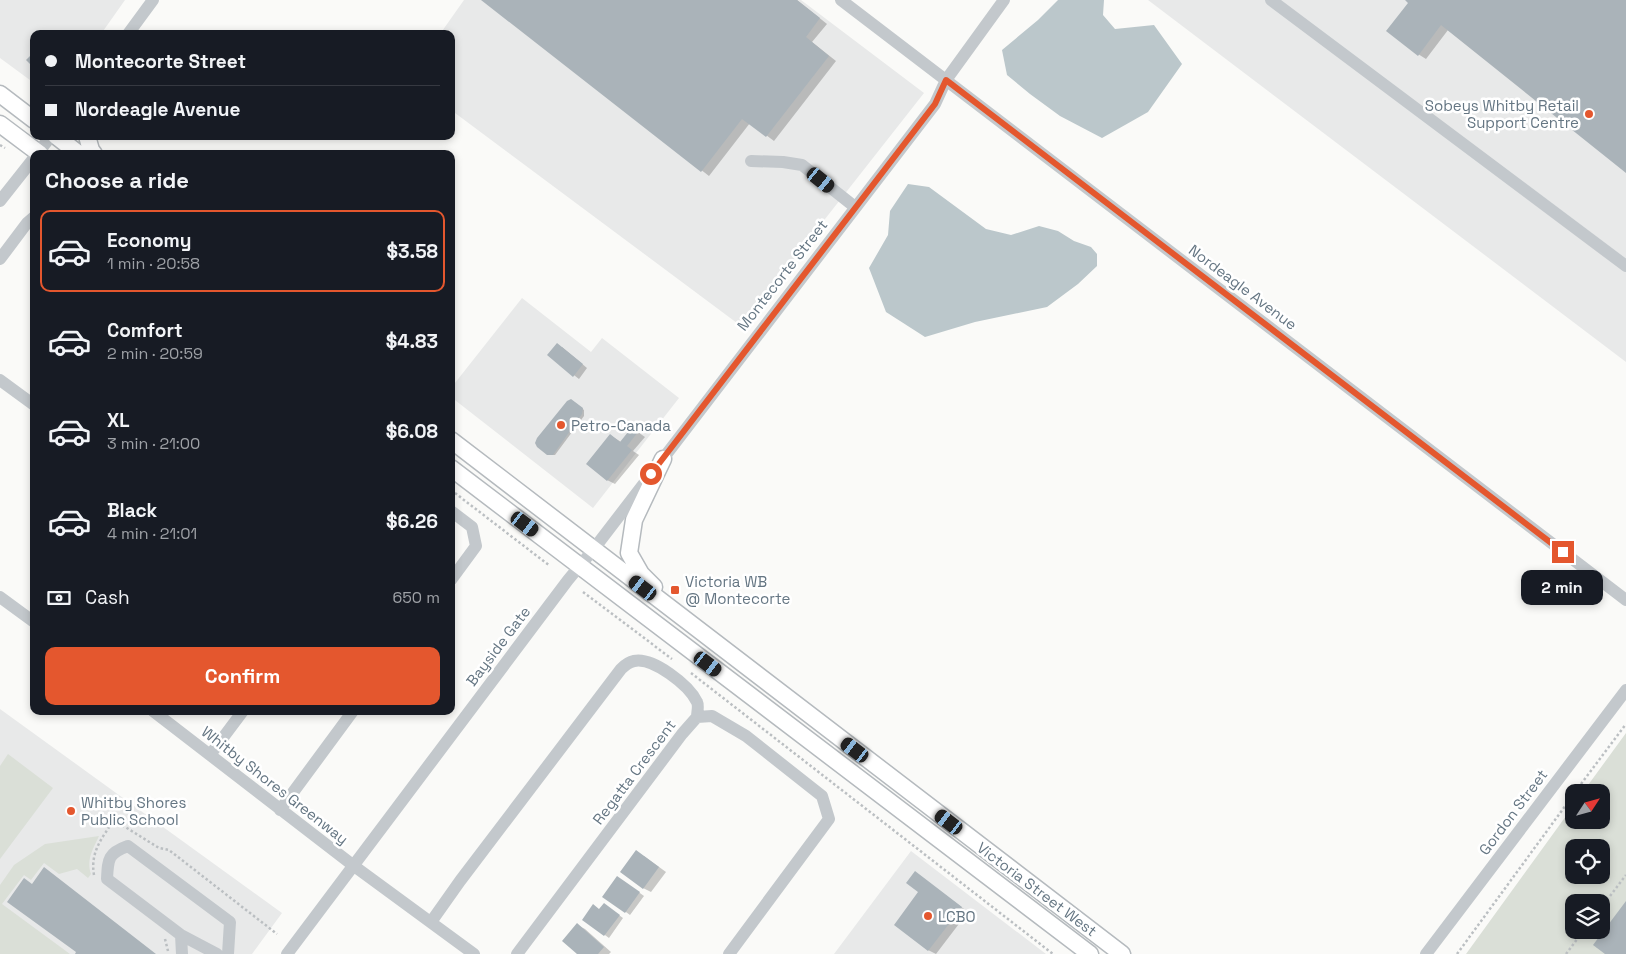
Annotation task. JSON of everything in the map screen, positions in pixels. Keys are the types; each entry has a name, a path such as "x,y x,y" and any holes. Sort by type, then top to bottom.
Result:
{"main road":[{"path":"0,94 30,117"},
{"path":"0,124 32,150"},
{"path":"61,140 74,150"},
{"name":"Victoria Street West","path":"455,443 1122,954"},
{"path":"663,459 634,520 629,554 641,574 698,630"},
{"name":"Victoria Street West","path":"455,471 1090,954"}],"street":[{"path":"131,30 153,0"},
{"name":"Nordeagle Avenue","path":"841,0 1626,600"},
{"name":"Montecorte Street","path":"580,567 935,104 946,80 1004,0"},
{"path":"1271,0 1626,266"},
{"path":"40,150 48,140"},
{"path":"752,161 802,165 855,207"},
{"path":"0,201 30,163"},
{"path":"0,259 30,220"},
{"path":"0,380 30,402"},
{"path":"455,514 472,527 476,546 455,575"},
{"name":"Bayside Gate","path":"354,866 568,580 580,567"},
{"path":"0,597 30,619"},
{"path":"431,922 621,669 632,661 645,661 662,668 689,691 698,703 697,717"},
{"name":"Gordon Street","path":"1426,954 1626,690"},
{"name":"Whitby Shores Greenway","path":"158,715 280,810 474,954"},
{"path":"210,754 240,715"},
{"path":"280,810 350,715"},
{"name":"Regatta Crescent","path":"517,954 682,734 697,717 712,716 753,742 822,796 829,819 729,954"},
{"path":"217,954 181,935 107,879 108,860 116,850 128,846 230,922 228,954"},
{"name":"Whitby Shores Greenway","path":"287,954 354,866"},
{"path":"181,935 182,954"}],"path":[{"path":"0,145 4,148"},
{"path":"455,493 550,566"},
{"path":"583,592 675,661"},
{"path":"690,673 1053,954"},
{"path":"1581,784 1626,724"},
{"path":"1457,954 1565,806"},
{"path":"1610,896 1626,875"},
{"path":"1566,954 1577,939"}],"shaded area":[{"path":"0,0 125,0 104,30 30,30 30,80 0,58"},
{"path":"464,0 801,0 924,93 741,326 455,113 455,30 443,30"},
{"path":"1058,0 1104,0 1103,15 1115,29 1154,25 1182,64 1148,112 1102,138 1060,116 1007,75 1002,50 1038,20"},
{"path":"1148,0 1626,0 1626,362"},
{"path":"908,184 929,187 986,229 1011,235 1039,226 1058,231 1074,241 1091,247 1097,254 1097,266 1078,284 1047,307 975,322 925,337 886,312 869,268 888,235 890,211"},
{"path":"522,298 591,352 602,338 679,398 593,508 455,400 455,383"},
{"name":"Whitby Shores Public School","path":"0,709 282,913 252,954 0,954"},
{"path":"1626,733 1626,954 1466,954 1565,817 1565,829 1610,829 1610,784 1589,784"},
{"path":"8,754 53,788 0,859 0,766"},
{"path":"99,836 91,855 89,864 91,874 88,878 77,869 59,874 44,863 31,880 24,875 2,904 70,954 0,954 0,885 14,865 45,844"},
{"path":"911,851 1046,954 834,954"}],"building":[{"path":"481,0 797,0 820,18 806,37 829,56 766,137 742,119 701,172"},
{"name":"Sobeys Whitby Retail Support Centre","path":"1405,0 1626,0 1626,173 1441,25 1418,56 1386,31 1408,3"},
{"path":"30,56 30,64 26,60"},
{"path":"557,343 583,364 573,377 547,355"},
{"path":"571,399 583,408 582,414 553,455 547,455 537,447 535,443 537,438 567,401"},
{"path":"632,427 638,432 627,446 632,450 607,481 586,464 610,434 620,442"},
{"path":"636,850 659,867 643,889 620,872"},
{"path":"44,867 156,954 75,954 76,952 7,902 24,878 32,884"},
{"name":"LCBO","path":"915,871 962,907 928,951 894,925 918,892 906,883"},
{"path":"617,876 640,892 625,913 602,897"},
{"path":"1626,901 1626,954 1605,954 1593,945 1598,939 1610,939 1610,922"},
{"path":"604,903 620,915 604,936 582,920 593,904 599,909"},
{"path":"577,923 604,947 598,954 577,954 562,941"}],"place":[{"name":"Sobeys Whitby Retail Support Centre","path":"1589,114"},
{"name":"Petro-Canada","path":"561,425"},
{"name":"Victoria WB @ Montecorte","path":"675,590"},
{"name":"Whitby Shores Public School","path":"71,811"},
{"name":"LCBO","path":"928,916"}],"route":[{"path":"651,474 935,104 946,80 1563,552"}]}
